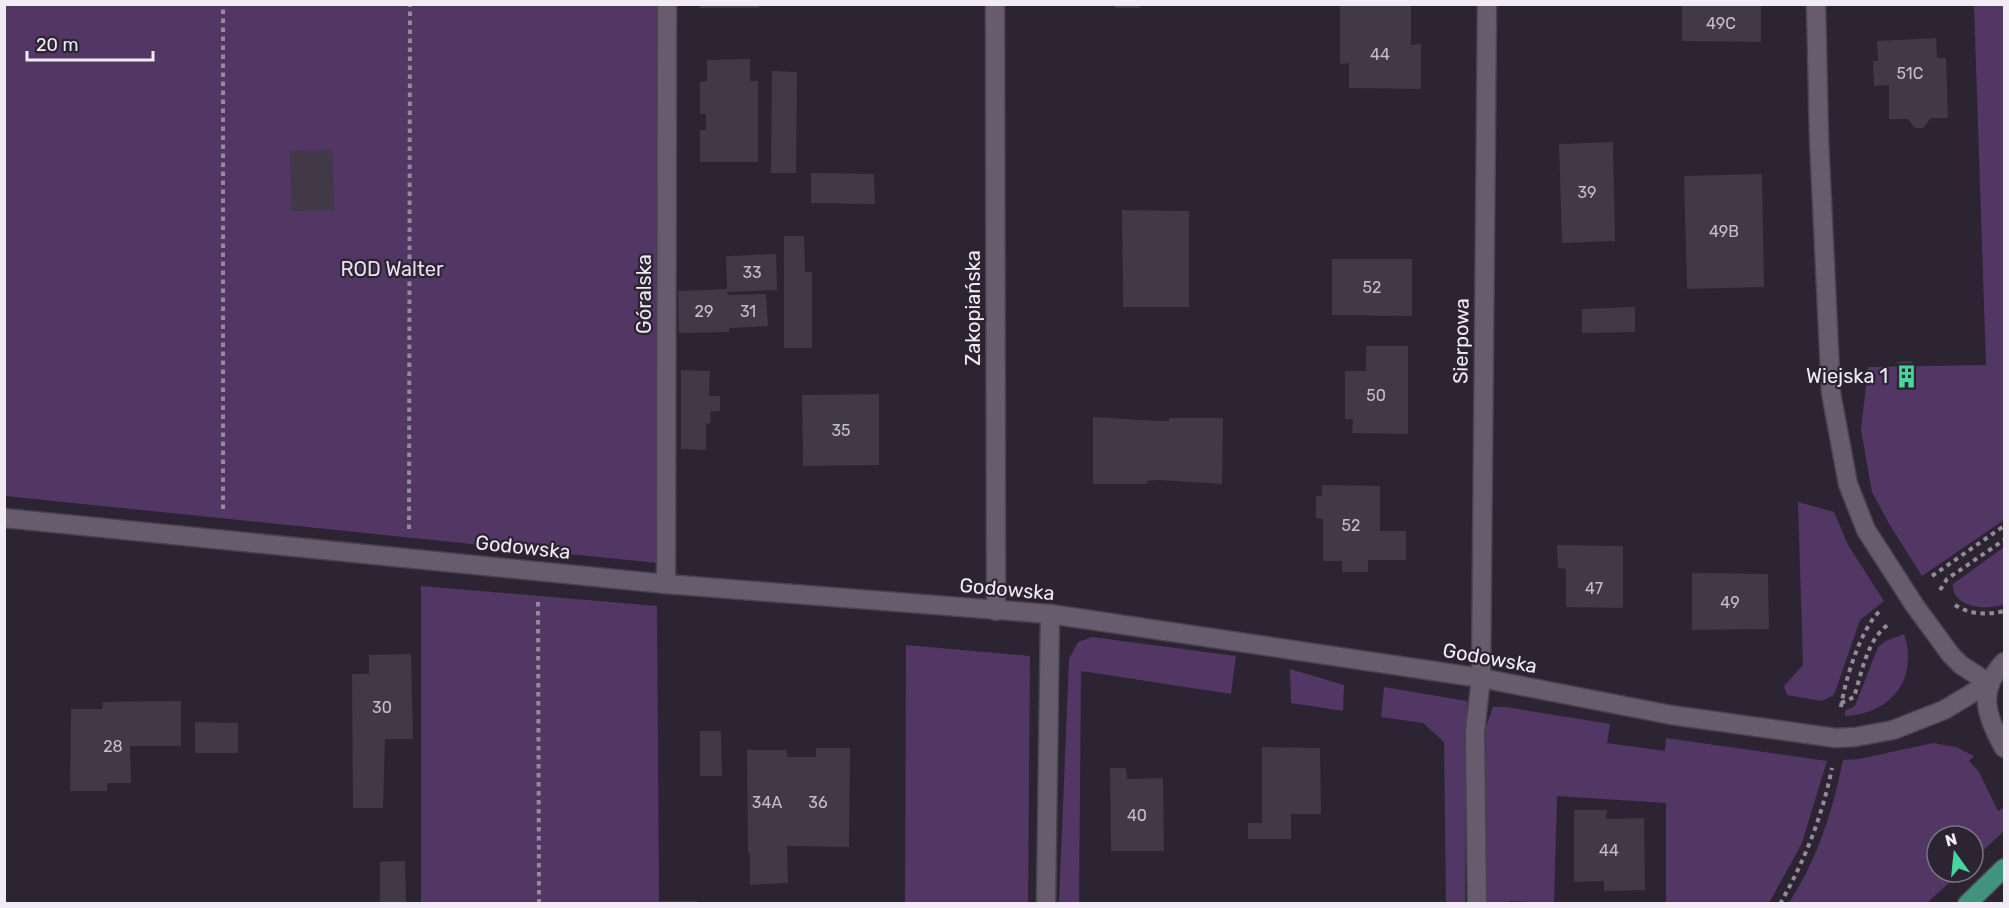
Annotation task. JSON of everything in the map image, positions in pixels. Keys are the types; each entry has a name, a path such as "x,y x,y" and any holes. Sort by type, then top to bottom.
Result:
{"main road":[{"path":"1967,903 2004,868"}],"street":[{"name":"Góralska","path":"666,584 667,4"},
{"name":"Zakopiańska","path":"995,4 996,610"},
{"name":"Sierpowa","path":"1477,903 1475,730 1481,678 1487,4"},
{"path":"1816,4 1819,139 1831,393 1848,484 1866,530 1915,606 1951,655 1961,665 1989,683"},
{"name":"Godowska","path":"4,518 666,584 1050,614 1481,678 1671,715 1836,738 1893,730 1944,710 1989,683"},
{"path":"1046,903 1050,614"},
{"path":"2004,662 1989,683 1987,700 1992,722 2004,748"}],"path":[{"path":"223,4 223,540"},
{"path":"409,559 410,4"},
{"path":"1832,705 1854,697 1877,634 1942,589 1947,579 2004,540"},
{"path":"536,571 539,903"},
{"path":"1942,589 1947,596"},
{"path":"1952,603 1968,611 1983,614 2004,610"},
{"path":"1780,903 1806,856 1815,832 1830,779 1841,703"}],"green space":[{"name":"ROD Walter","path":"5,5 657,5 657,563 5,496"},
{"path":"1974,5 2004,5 2004,520 1922,576 1872,492 1861,430 1868,367 1986,365"},
{"path":"1798,502 1834,512 1848,545 1884,601 1860,620 1834,695 1822,701 1787,695 1784,686 1803,665"},
{"path":"2004,547 2004,604 1981,607 1964,603 1954,592 1953,584"},
{"path":"421,586 657,606 659,903 421,903"},
{"path":"1904,634 1908,650 1908,666 1897,691 1876,709 1845,716 1845,711 1855,706 1878,647"},
{"path":"1092,637 1236,656 1231,694 1081,671 1079,903 1059,903 1069,659 1078,642"},
{"path":"906,645 1030,656 1028,903 905,903"},
{"path":"1290,669 1344,685 1343,711 1291,703"},
{"path":"1384,687 1467,701 1465,903 1446,903 1444,742 1423,723 1381,717"},
{"path":"1493,707 1506,707 1610,724 1607,743 1665,751 1666,738 1827,761 1802,843 1769,903 1666,903 1666,803 1557,796 1554,903 1509,901 1509,903 1487,903 1485,729"},
{"path":"1933,743 1956,747 1974,756 1969,761 1979,772 1998,811 2003,808 2004,810 2004,831 1985,849 1985,824 1925,824 1925,884 1948,884 1927,903 1789,903 1808,869 1823,834 1843,760 1859,759"}],"building":[{"path":"700,4 759,4 759,8 700,8"},
{"path":"1115,4 1139,4 1140,8 1115,8"},
{"path":"1340,4 1411,4 1411,45 1421,44 1421,89 1349,88 1349,63 1340,64"},
{"path":"1682,5 1761,5 1761,42 1682,41"},
{"path":"1936,38 1937,58 1946,58 1948,118 1931,118 1923,128 1915,128 1908,119 1889,119 1889,85 1874,86 1873,61 1878,61 1877,41"},
{"path":"750,59 750,81 758,81 758,162 700,162 700,130 706,130 706,114 700,114 700,82 707,81 707,60"},
{"path":"772,71 797,72 796,173 771,173"},
{"path":"1613,142 1615,241 1562,243 1559,144"},
{"path":"332,150 334,210 292,211 290,151"},
{"path":"811,173 874,174 875,204 811,203"},
{"path":"1762,174 1764,287 1687,289 1684,176"},
{"path":"1122,210 1189,211 1189,307 1123,307"},
{"path":"784,236 804,236 805,272 812,272 812,348 784,348"},
{"path":"776,254 777,290 727,292 728,295 766,294 768,326 729,328 729,332 679,333 678,291 727,289 726,256"},
{"path":"1332,259 1412,259 1412,316 1332,315"},
{"path":"1635,307 1635,332 1582,333 1582,309"},
{"path":"1366,346 1408,346 1408,434 1352,433 1353,419 1345,419 1345,371 1366,371"},
{"name":"Wiejska 1","path":"1912,361 1915,389 1899,390 1897,362"},
{"path":"681,370 710,371 709,396 720,396 720,411 710,412 711,423 706,424 706,450 681,449"},
{"path":"879,394 879,465 803,466 802,395"},
{"path":"1093,417 1158,421 1169,421 1169,418 1223,418 1222,484 1158,480 1147,481 1147,484 1093,484"},
{"path":"1322,485 1380,486 1380,531 1406,531 1406,560 1368,560 1368,572 1342,572 1342,561 1323,561 1323,519 1316,518 1316,496 1322,496"},
{"path":"1557,545 1623,546 1623,608 1566,607 1566,569 1558,568"},
{"path":"1692,573 1768,574 1769,629 1692,630"},
{"path":"411,654 413,739 385,739 383,808 353,808 352,674 369,674 369,655"},
{"path":"181,701 181,746 130,746 131,783 107,783 107,791 70,791 71,709 102,709 103,702"},
{"path":"195,722 238,723 238,753 195,753"},
{"path":"700,731 721,731 722,776 700,776"},
{"path":"1262,747 1320,748 1321,814 1291,814 1291,839 1248,839 1248,823 1262,823"},
{"path":"816,748 850,748 849,847 787,846 788,883 750,885 747,750 787,750 787,757 816,757"},
{"path":"1110,768 1126,768 1127,779 1163,778 1164,851 1111,851"},
{"path":"1574,810 1607,810 1606,819 1644,818 1645,890 1604,891 1604,881 1574,882"},
{"path":"405,861 406,904 380,904 380,862"},
{"path":"658,901 697,901 697,904 658,904"}],"place":[{"name":"Wiejska 1","path":"1906,376"}]}
